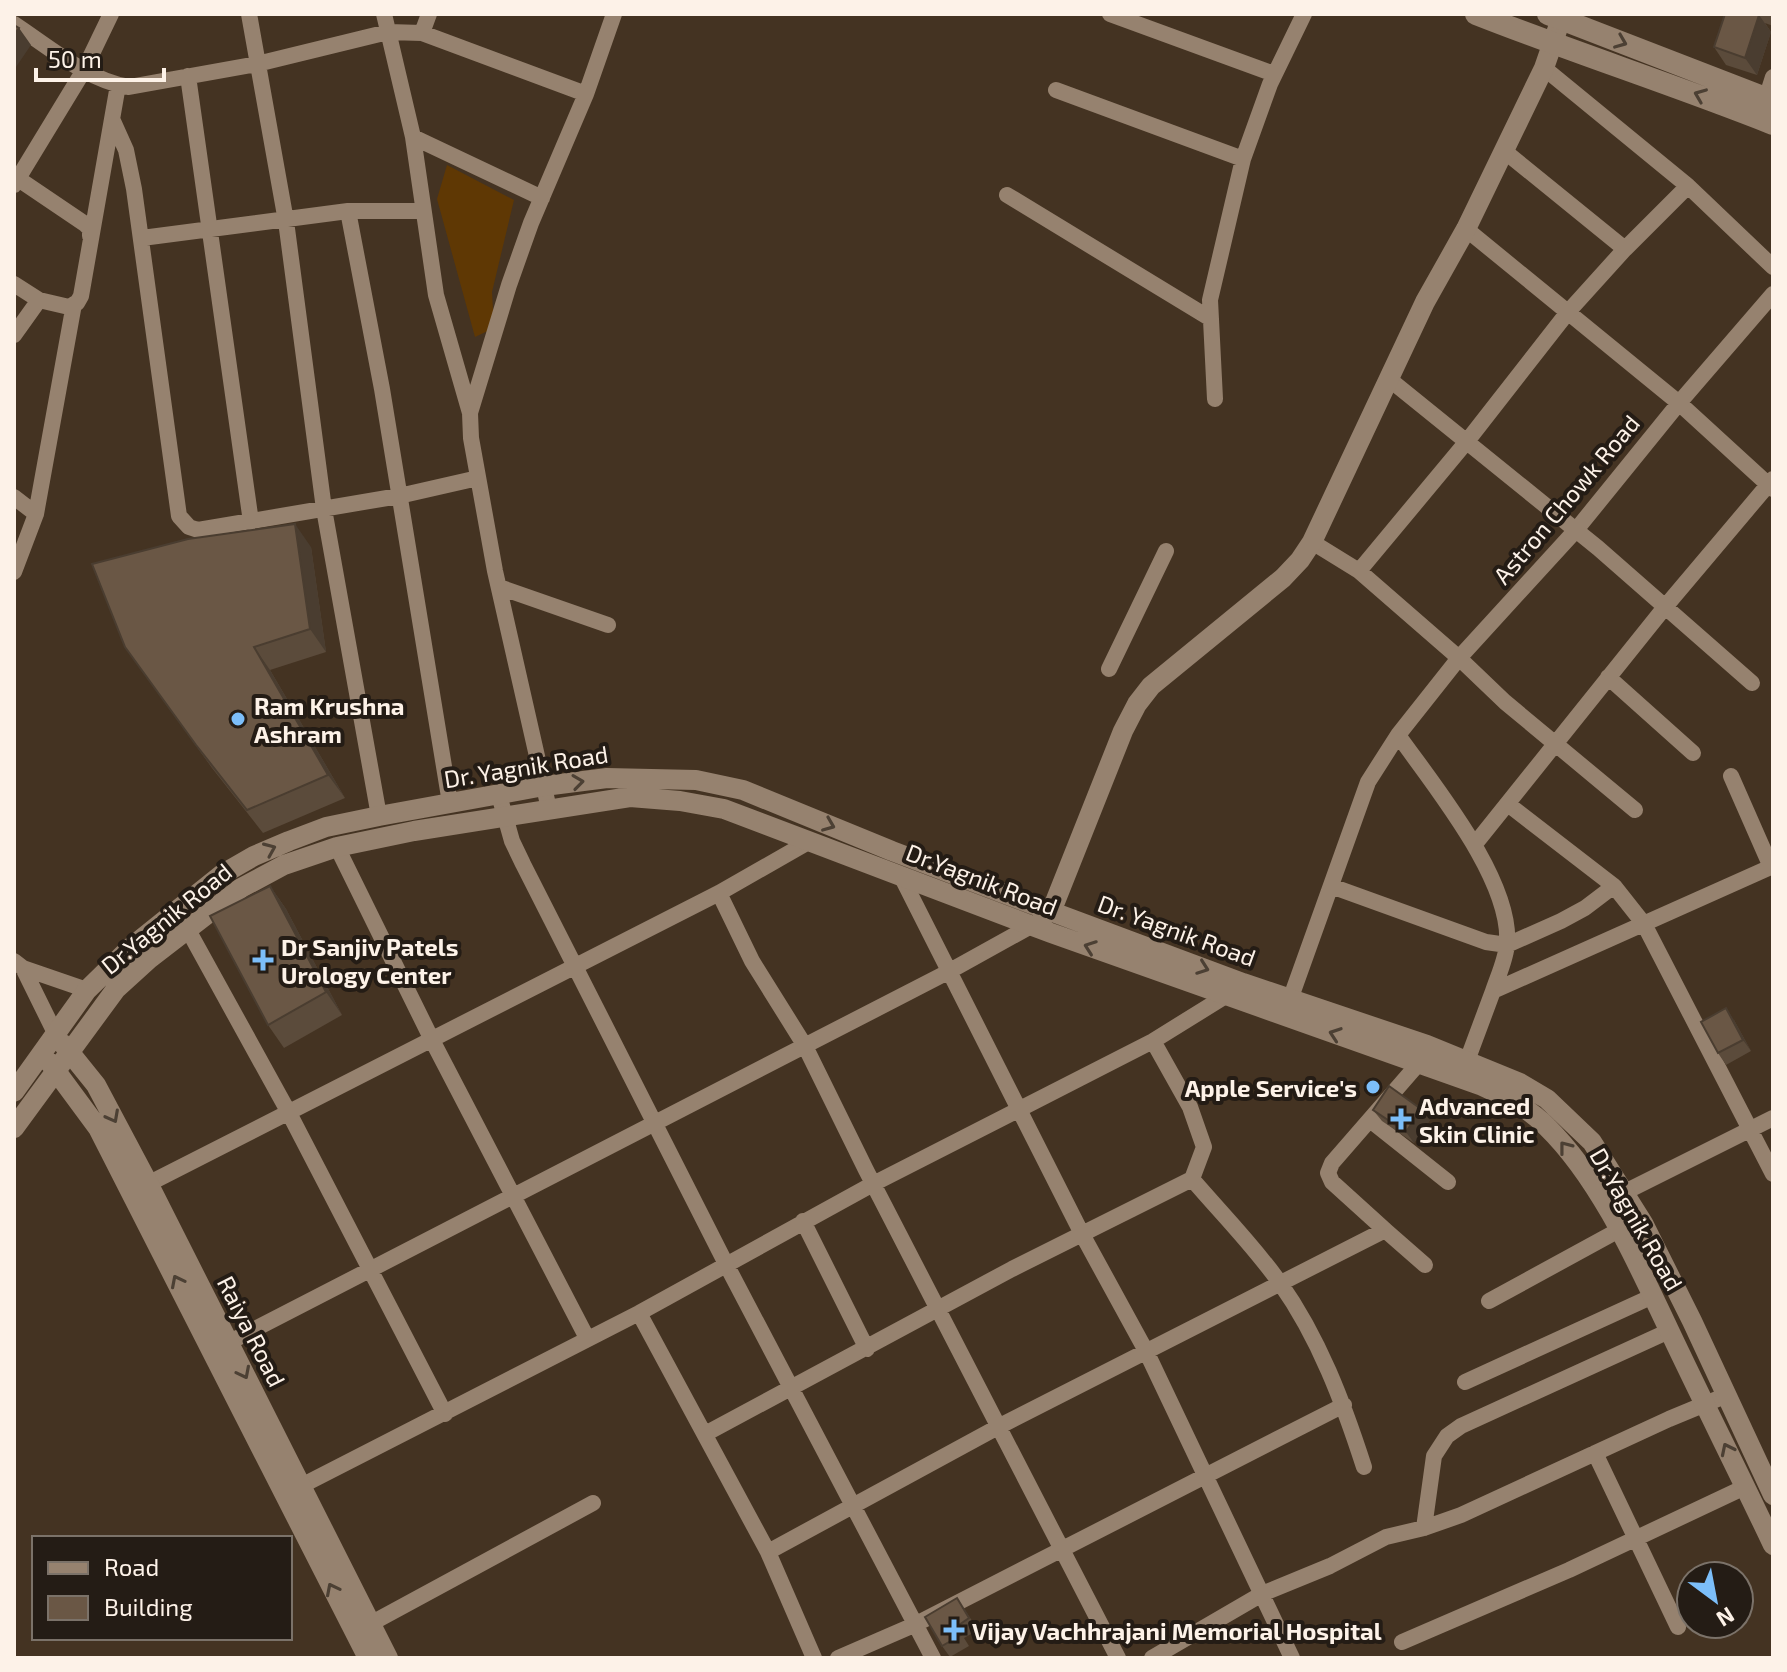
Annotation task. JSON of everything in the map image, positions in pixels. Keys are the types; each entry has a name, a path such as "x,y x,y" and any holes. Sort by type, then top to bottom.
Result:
{"main road":[{"path":"1476,14 1773,124"},
{"path":"1557,16 1769,100"}],"street":[{"path":"20,14 14,24 84,70 118,85 143,86 257,64 388,32 422,33 586,94"},
{"path":"90,236 90,229 85,224 15,180 84,70 111,14"},
{"path":"249,14 286,221 324,509 379,816"},
{"path":"384,14 413,137 436,295 470,413 478,478 499,587 549,809"},
{"path":"422,33 429,14"},
{"path":"470,413 509,285 586,94 614,14"},
{"path":"1110,14 1274,74"},
{"path":"1215,399 1210,300 1243,159 1274,74 1304,14"},
{"path":"221,1347 948,972 1031,926 1050,911 1123,731 1137,704 1151,686 1283,578 1312,542 1425,302 1466,229 1544,68 1557,16"},
{"path":"1544,68 1688,186 1773,267"},
{"path":"188,76 251,522"},
{"path":"1769,100 1773,77"},
{"path":"14,284 39,300 69,307 81,296 118,85"},
{"path":"1056,90 1243,159"},
{"path":"113,121 126,150 142,238 179,516 189,527 198,530 251,522 399,496 478,478"},
{"path":"413,137 542,198"},
{"path":"1503,150 1625,249"},
{"path":"1359,571 1468,440 1568,312 1688,186"},
{"path":"1007,195 1211,319"},
{"path":"142,238 348,211 423,211"},
{"path":"348,211 382,389 450,803"},
{"path":"1466,229 1679,403 1771,484 1665,607 1475,844"},
{"name":"Astron Chowk Road","path":"1287,1007 1368,782 1398,735 1459,658 1576,530 1773,294"},
{"path":"14,335 39,300"},
{"path":"14,572 36,514 74,304"},
{"path":"1389,379 1576,530 1752,683"},
{"path":"14,497 36,514"},
{"path":"1312,542 1359,571 1505,702 1635,810"},
{"path":"1109,669 1166,551"},
{"path":"499,587 608,625"},
{"path":"1608,677 1693,753"},
{"path":"1398,735 1475,844 1500,903 1507,945 1464,1069"},
{"path":"1493,991 1772,866 1731,776"},
{"name":"Dr. Yagnik Road","path":"14,1092 87,990 130,948 221,875 254,856 326,827 544,786 607,778 658,777 720,783 1243,983 1287,1007 1464,1069 1520,1083 1547,1099 1592,1142 1625,1192 1727,1395 1773,1495"},
{"path":"499,795 523,864 726,1264 933,1658"},
{"name":"Dr.Yagnik Road","path":"14,1128 116,989 187,928 241,888 284,865 337,847 504,816 630,797 724,809 1031,926 1226,996 1287,1007"},
{"path":"1509,805 1614,886 1644,924 1773,1174"},
{"path":"141,1188 719,893 810,841"},
{"path":"337,847 432,1040 587,1338"},
{"path":"901,876 1082,1234 1146,1351 1292,1658"},
{"path":"1331,886 1486,942 1507,945 1585,908 1614,886"},
{"path":"719,893 752,961 805,1046 1118,1658"},
{"path":"187,928 289,1113 445,1414"},
{"path":"19,964 87,990"},
{"path":"19,964 56,1035"},
{"path":"301,1486 639,1313 803,1221 1153,1041 1243,983"},
{"name":"Raiya Road","path":"56,1035 96,1085 141,1188 221,1347 368,1658"},
{"path":"705,1434 1192,1179 1204,1147 1190,1107 1153,1041"},
{"name":"Raiya Road","path":"43,1053 141,1188"},
{"path":"1423,1054 1332,1163 1328,1173 1332,1182 1425,1265"},
{"name":"Dr.Yagnik Road","path":"1464,1069 1545,1124 1589,1180 1653,1296 1773,1545"},
{"path":"1625,1192 1773,1118"},
{"path":"1370,1120 1448,1182"},
{"path":"1192,1179 1279,1282 1315,1343 1344,1405 1364,1467"},
{"path":"803,1221 867,1349"},
{"path":"768,1552 998,1427 1385,1230"},
{"path":"1489,1301 1619,1230"},
{"path":"1465,1382 1653,1296"},
{"path":"639,1313 768,1552 814,1658"},
{"path":"1424,1528 1434,1456 1447,1436 1461,1426 1669,1331"},
{"name":"Raiya Road","path":"221,1347 301,1486 388,1658"},
{"path":"1152,1658 1262,1594 1330,1566 1386,1537 1461,1515 1727,1395"},
{"path":"838,1658 914,1625 1064,1550 1344,1405"},
{"path":"1595,1453 1675,1621"},
{"path":"1402,1642 1636,1539 1745,1487"},
{"path":"370,1624 593,1503"}],"shaded area":[{"path":"447,165 514,200 492,292 494,328 475,337 437,199"}],"building":[{"path":"1725,14 1759,15 1745,58 1714,47"},
{"name":"Ram Krushna Ashram","path":"295,524 310,629 254,647 328,775 247,810 125,647 92,564 188,539"},
{"path":"270,886 326,992 268,1025 210,916"},
{"path":"1726,1008 1743,1040 1718,1053 1701,1022"},
{"path":"1389,1086 1421,1109 1406,1132 1373,1110"},
{"path":"957,1598 969,1618 956,1627 961,1635 942,1646 925,1617"}],"place":[{"name":"Ram Krushna Ashram","path":"238,719"},
{"name":"Dr Sanjiv Patels Urology Center","path":"263,960"},
{"name":"Apple Service's","path":"1373,1087"},
{"name":"Advanced Skin Clinic","path":"1401,1119"},
{"name":"Vijay Vachhrajani Memorial Hospital","path":"954,1630"}]}
